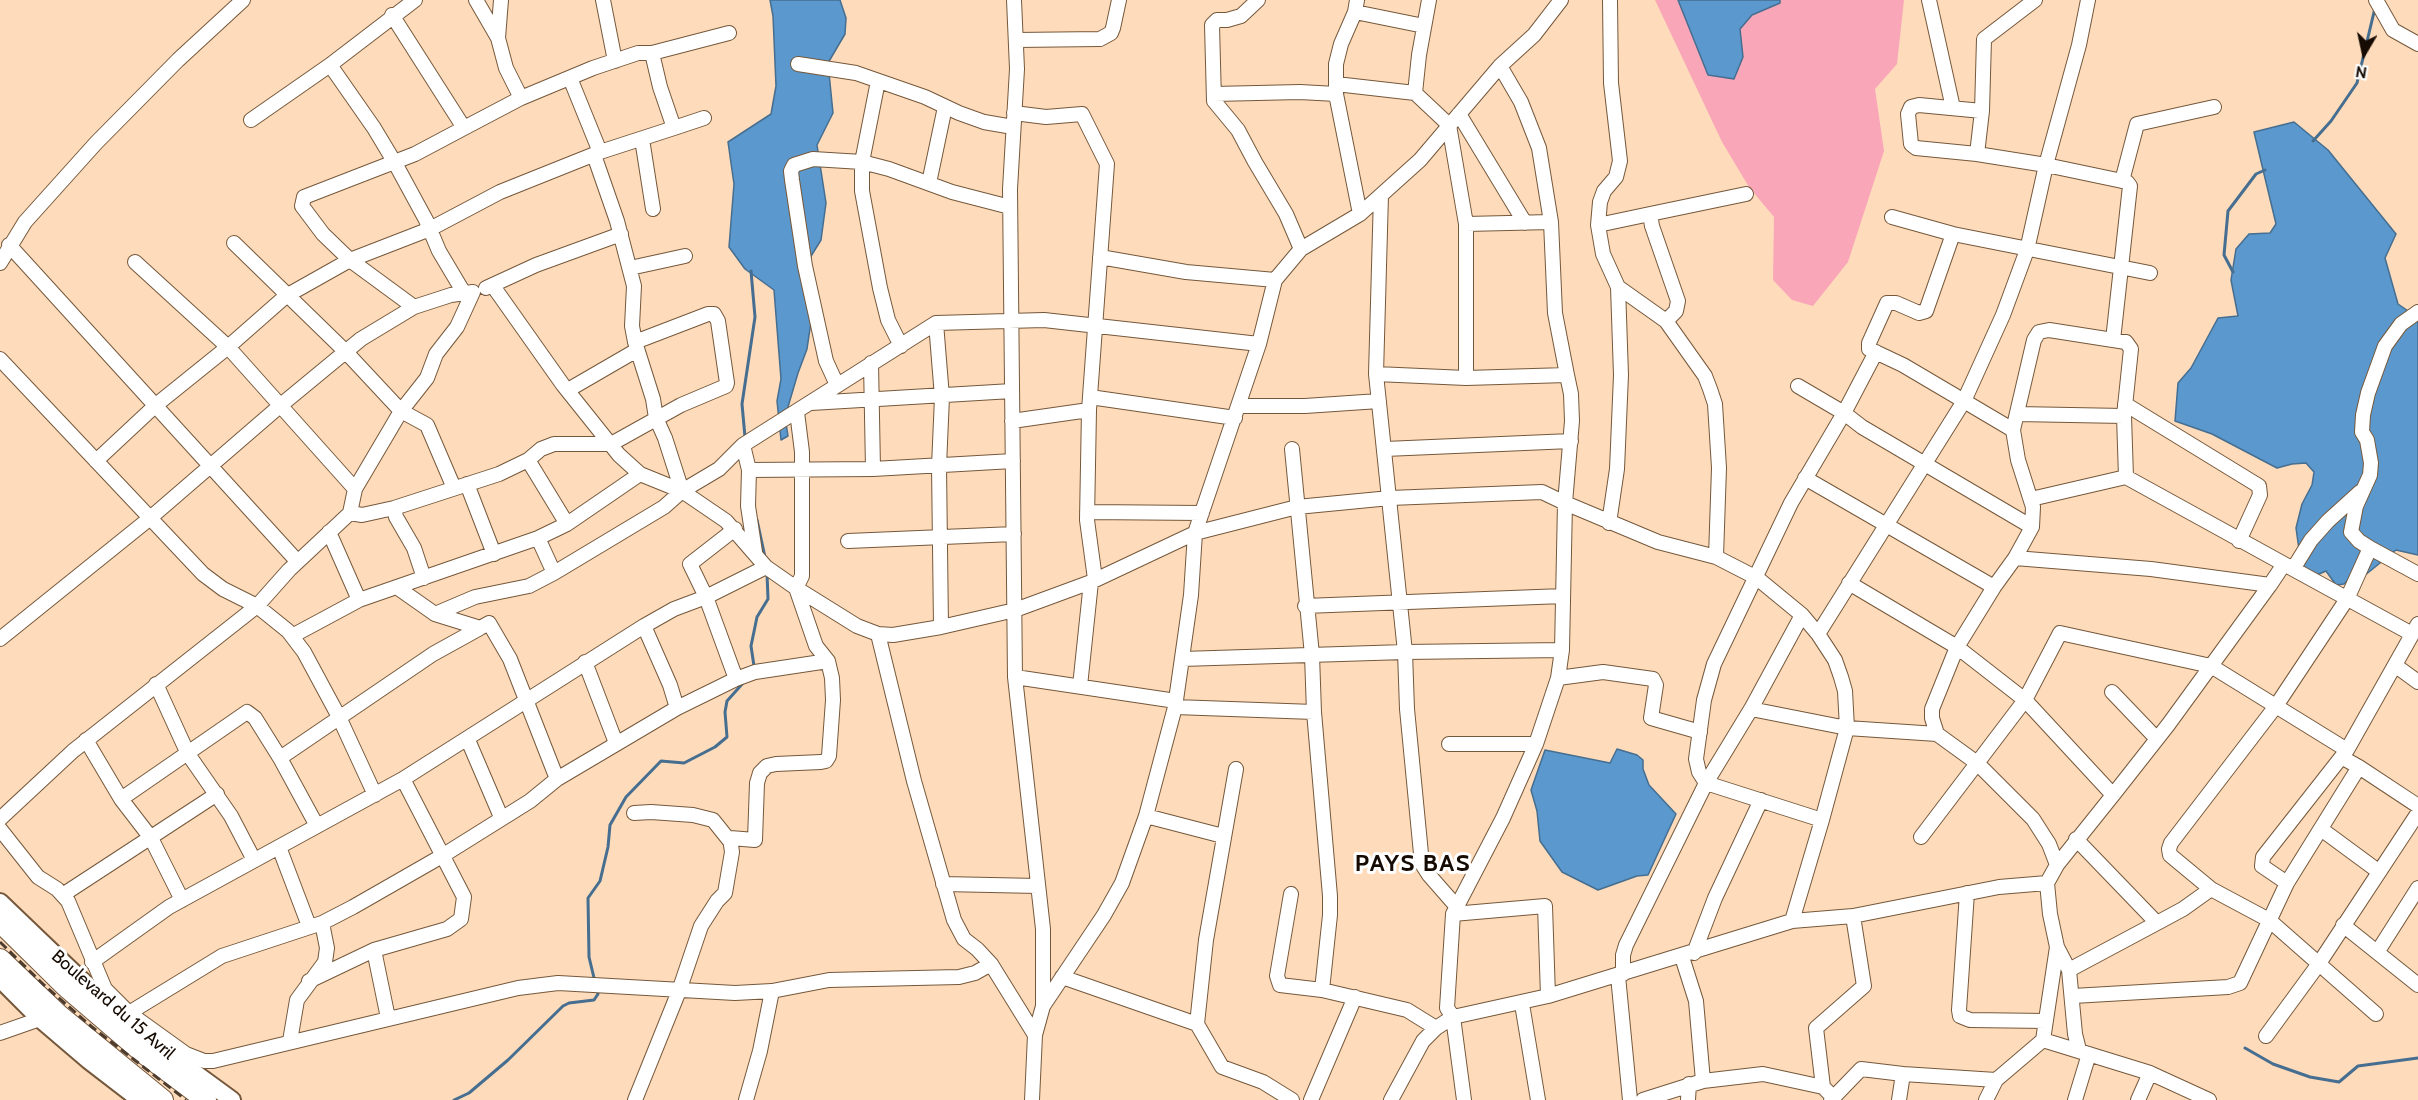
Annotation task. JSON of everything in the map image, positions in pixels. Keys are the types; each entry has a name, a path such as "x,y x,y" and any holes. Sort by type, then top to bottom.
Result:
{"highway":[{"name":"Boulevard du 15 Avril","path":"0,922 66,987 142,1053 206,1100"},
{"path":"0,959 59,1015 163,1100"}],"main road":[{"name":"Boulevard du 15 Avril","path":"0,902 95,993 143,1035 232,1100"},
{"path":"0,979 40,1019 140,1100"}],"street":[{"path":"0,262 25,222 96,143 178,60 243,0"},
{"path":"251,120 330,66 392,15 415,0"},
{"path":"476,0 498,38 506,68 521,98"},
{"path":"498,38 501,0"},
{"path":"603,0 615,61"},
{"path":"1014,0 1017,69 1010,207 1015,677 1042,929 1043,1006 1035,1035 1032,1100"},
{"path":"1016,40 1100,39 1111,33 1119,0"},
{"path":"1258,0 1242,16 1213,21 1211,29 1214,101 1238,130 1286,214 1301,249"},
{"path":"1415,93 1429,0"},
{"path":"1043,1006 1104,915 1117,891 1146,816 1175,704 1191,595 1195,533 1260,344 1275,280 1301,249 1360,214 1419,160 1500,66 1534,35 1561,0"},
{"path":"1609,523 1617,469 1621,375 1618,286 1603,254 1598,225 1600,202 1604,191 1616,177 1620,161 1611,83 1610,0"},
{"path":"1929,0 1953,108"},
{"path":"1977,154 1982,111 1984,39 2035,0"},
{"path":"1818,634 1964,401 2003,315 2027,250 2046,165 2074,66 2088,0"},
{"path":"2376,0 2392,30 2418,44"},
{"path":"1360,214 1336,89 1336,64 1341,44 1356,6 1424,26"},
{"path":"392,15 464,128"},
{"path":"414,307 350,260 323,234 302,206 304,197 422,151 521,98 570,78 638,53 652,53 729,33"},
{"path":"652,53 660,87 674,128"},
{"path":"798,64 856,73 925,97 984,122 1082,114 1107,164 1090,404 1087,512 1093,580 1080,686"},
{"path":"330,66 374,128 430,229 439,251 469,292"},
{"path":"1464,1100 1453,1017 1447,1003 1455,910 1503,818 1536,744 1558,678 1563,650 1565,503 1571,441 1571,405 1555,313 1551,222 1539,148 1535,133 1500,66"},
{"path":"570,78 597,154 621,234 634,286 632,326 636,346 656,418 682,491"},
{"path":"878,81 862,162 862,191 888,320 901,346"},
{"path":"1214,94 1336,89 1415,93 1449,125 1466,224 1466,378"},
{"path":"1982,111 1919,105 1911,107 1908,114 1911,144 1916,148 1977,154 2046,165 2122,182 2130,186 2113,340"},
{"path":"929,183 945,107"},
{"path":"2122,182 2137,124 2214,107"},
{"path":"1460,114 1525,223"},
{"path":"96,461 156,405 228,347 286,296 350,260 430,229 500,192 597,154 704,118"},
{"path":"642,139 652,209"},
{"path":"837,384 826,361 805,266 792,171 797,162 813,159 862,162 952,192 1010,207"},
{"path":"1598,225 1746,194"},
{"path":"1381,195 1376,374 1405,652 1407,709 1422,864 1455,910"},
{"path":"1650,214 1678,301 1676,311 1666,321"},
{"path":"1892,217 1953,234 2150,273"},
{"path":"1466,224 1551,222"},
{"path":"0,639 149,519 361,339 414,307 493,286 536,265 621,234"},
{"path":"1953,234 1926,311 1919,313 1896,303 1887,303 1869,343 1869,349 1903,365 2013,430"},
{"path":"234,243 345,351 401,411 427,425 494,554"},
{"path":"9,245 297,561"},
{"path":"630,268 685,256"},
{"path":"1100,257 1186,272 1275,280"},
{"path":"135,262 228,347 355,489"},
{"path":"493,286 568,390 611,444 640,474 682,491 735,530 766,567 857,626 878,634 908,634 1015,610 1093,580 1195,533 1297,507 1390,498 1542,492 1609,523 1658,542 1716,557 1757,578 1802,615 1835,660 1845,691 1847,728 1792,921"},
{"path":"1618,286 1666,321 1705,376 1715,404 1719,468 1716,557"},
{"path":"0,819 86,740 257,606 297,561 350,513 355,489 401,411 427,378 436,354 457,327 469,292"},
{"path":"2418,312 2401,324 2385,346 2368,393 2362,432 2367,440 2371,463 2370,475 2356,506 2351,532 2370,548 2418,574"},
{"path":"350,513 368,514 394,508 499,474 528,460 541,449 554,444 611,444 656,418 726,386 727,376 717,316 708,314 636,346 568,390"},
{"path":"435,614 490,592 529,586 554,573 664,507 682,491 719,469 743,445 936,323 1044,320 1260,344"},
{"path":"936,323 942,397 939,466 940,627"},
{"path":"1937,734 1932,709 1957,647 2015,558 2032,527 2034,514 2018,460 2013,430 2034,340 2039,332 2049,330 2126,342 2131,349 2125,410 2126,477"},
{"path":"1822,820 1706,783 1696,766 1708,681 1714,664 1805,478 1844,413 1876,352"},
{"path":"0,359 203,574 223,589 273,617 292,636 304,652 339,717 375,795"},
{"path":"871,363 873,469"},
{"path":"1376,374 1466,378 1567,375"},
{"path":"1798,386 1844,413 1862,427 2032,527"},
{"path":"810,403 942,397 1012,391"},
{"path":"1012,421 1090,404 1237,412 1379,401"},
{"path":"2017,414 2125,410 2259,486 2260,495 2239,541"},
{"path":"729,840 734,838 755,840 757,783 763,768 776,764 821,762 828,759 833,700 832,678 828,661 816,646 796,588 802,576 802,469 797,411"},
{"path":"1384,449 1571,441"},
{"path":"743,445 749,470 748,506 755,554"},
{"path":"1292,449 1305,606 1312,655 1314,712 1330,896 1322,990"},
{"path":"528,460 567,524"},
{"path":"749,470 873,469 1013,461"},
{"path":"292,636 359,600 538,538 567,524 640,474"},
{"path":"2031,499 2126,477 2347,599 2415,629 2345,754 2263,857 2262,866 2287,884"},
{"path":"1805,478 1994,587"},
{"path":"2075,1100 2084,1052 2074,1027 2069,970 2057,947 2050,914 2047,883 2076,839 2157,739 2270,585 2317,533 2364,489"},
{"path":"394,508 396,517 414,548 424,578"},
{"path":"1087,512 1202,513"},
{"path":"735,530 691,562 736,679"},
{"path":"329,532 359,600"},
{"path":"848,541 1014,534"},
{"path":"538,538 554,573"},
{"path":"2370,548 2347,599 2276,706 2171,843 2170,855 2211,889 2269,920 2376,1014"},
{"path":"2015,558 2151,569 2270,585"},
{"path":"92,962 182,900 403,779 468,740 585,662 644,626 674,609 706,597 766,567"},
{"path":"1849,583 1957,647 2025,700 2113,795"},
{"path":"398,588 435,614 480,628"},
{"path":"1305,606 1563,596"},
{"path":"1630,1100 1620,975 1626,945 1706,783 1751,709 1802,615"},
{"path":"280,758 433,654 489,623 510,659 557,779"},
{"path":"644,626 677,708"},
{"path":"1921,837 2025,700 2060,633 2211,666 2276,706 2345,754 2359,767 2418,806"},
{"path":"878,634 914,781 954,920 964,939 978,949 991,964 1035,1035"},
{"path":"1182,658 1563,650"},
{"path":"129,1012 222,956 316,925 442,856 530,801 557,779 677,708 736,679 764,669 828,661"},
{"path":"585,662 616,743"},
{"path":"2396,666 2418,682"},
{"path":"1558,678 1603,672 1653,679 1656,685 1651,718 1700,732"},
{"path":"1015,677 1080,686 1175,704 1314,712"},
{"path":"156,684 188,754 217,794 254,860"},
{"path":"2112,692 2157,739"},
{"path":"1751,709 1847,728 1937,734 1977,763 2033,819 2049,844 2057,865"},
{"path":"121,799 188,754 235,718 247,712 255,718 280,758 317,826"},
{"path":"86,740 121,799 152,838 182,900"},
{"path":"468,740 501,818"},
{"path":"1449,744 1536,744"},
{"path":"2073,996 2235,986 2243,978 2287,884 2359,767"},
{"path":"1236,769 1206,940 1197,1024 1222,1067 1263,1082 1292,1100"},
{"path":"309,981 374,950 447,929 461,919 464,897 403,779"},
{"path":"64,894 217,794"},
{"path":"1688,1100 1696,1082 1696,1001 1688,955 1761,800"},
{"path":"634,813 682,814 712,820 729,840 732,852 725,894 701,926 679,991 635,1100"},
{"path":"2266,1036 2318,965 2418,813"},
{"path":"1146,816 1223,836"},
{"path":"0,829 38,877 64,894 76,915 92,962 105,989 129,1012 186,1054 204,1061 213,1061 518,988 558,983 711,993 772,991 829,980 959,977 975,973 991,964"},
{"path":"2321,829 2378,871"},
{"path":"2076,839 2157,923"},
{"path":"279,847 316,925 327,954 325,962 297,1000 290,1041"},
{"path":"1390,1100 1423,1041 1436,1028 1453,1017 1522,1004 1688,955 1792,921 1853,916 1999,887 2047,883"},
{"path":"943,884 1038,886"},
{"path":"2378,951 2418,888"},
{"path":"2069,970 2171,917 2211,889"},
{"path":"1966,893 1960,1016 1970,1020 2046,1021"},
{"path":"1291,894 1277,982 1284,986 1322,990 1355,997 1411,1012 1436,1028"},
{"path":"1455,910 1545,906 1548,996"},
{"path":"1829,1095 1816,1029 1864,986 1853,916"},
{"path":"2343,925 2418,985"},
{"path":"1986,1100 1996,1080 2043,1040 2057,947"},
{"path":"374,950 388,1018"},
{"path":"1062,977 1197,1024"},
{"path":"746,1100 760,1051 772,991"},
{"path":"1311,1100 1355,997"},
{"path":"1522,1004 1538,1100"},
{"path":"0,1033 40,1019"},
{"path":"2043,1040 2150,1073 2185,1095 2209,1100"},
{"path":"1829,1095 1854,1077 1859,1069 1996,1080"},
{"path":"2138,1100 2150,1073"},
{"path":"1642,1100 1696,1082 1763,1074 1829,1095"},
{"path":"1899,1100 1903,1074"}],"shaded area":[{"path":"1655,0 1904,0 1897,64 1875,89 1884,151 1848,262 1813,306 1792,300 1773,280 1774,217 1749,187 1722,142"}],"water":[{"path":"770,0 840,0 846,18 845,34 828,63 833,113 817,145 826,203 821,240 808,261 811,322 807,349 785,417 788,436 781,440 777,401 781,379 774,290 745,269 729,247 734,184 728,142 771,114 776,86 773,16"},
{"path":"1678,0 1780,0 1780,3 1752,15 1740,29 1743,57 1734,79 1708,75"},
{"path":"2294,122 2328,150 2396,234 2385,258 2398,304 2418,318 2418,555 2396,550 2364,576 2336,585 2326,571 2310,578 2302,571 2296,528 2302,504 2312,485 2314,472 2306,463 2277,468 2212,434 2175,421 2178,383 2191,368 2218,318 2238,316 2231,280 2236,249 2249,234 2270,233 2276,224 2254,132"},
{"path":"1617,749 1637,755 1643,760 1643,769 1649,785 1676,814 1648,875 1637,876 1598,890 1562,872 1540,841 1537,811 1531,790 1545,750 1610,763"}],"waterway":[{"path":"2313,141 2331,121 2357,83 2375,8"},
{"path":"2233,272 2224,255 2228,211 2256,174 2265,170"},
{"path":"745,437 742,404 755,317 751,271"},
{"path":"757,520 765,557"},
{"path":"754,666 751,646 757,617 768,599 767,573"},
{"path":"595,982 589,957 588,898 600,881 608,847 610,825 626,797 661,761 684,763 715,747 727,737 725,712 727,701 744,682"},
{"path":"454,1100 469,1093 508,1060 563,1006 569,1003 594,1000 598,994 596,988"},
{"path":"2245,1048 2273,1064 2310,1077 2339,1082 2358,1066 2418,1058"}],"railway":[{"path":"0,942 92,1027 186,1100"}],"district":[{"name":"PAYS BAS","path":"1413,864"}]}
